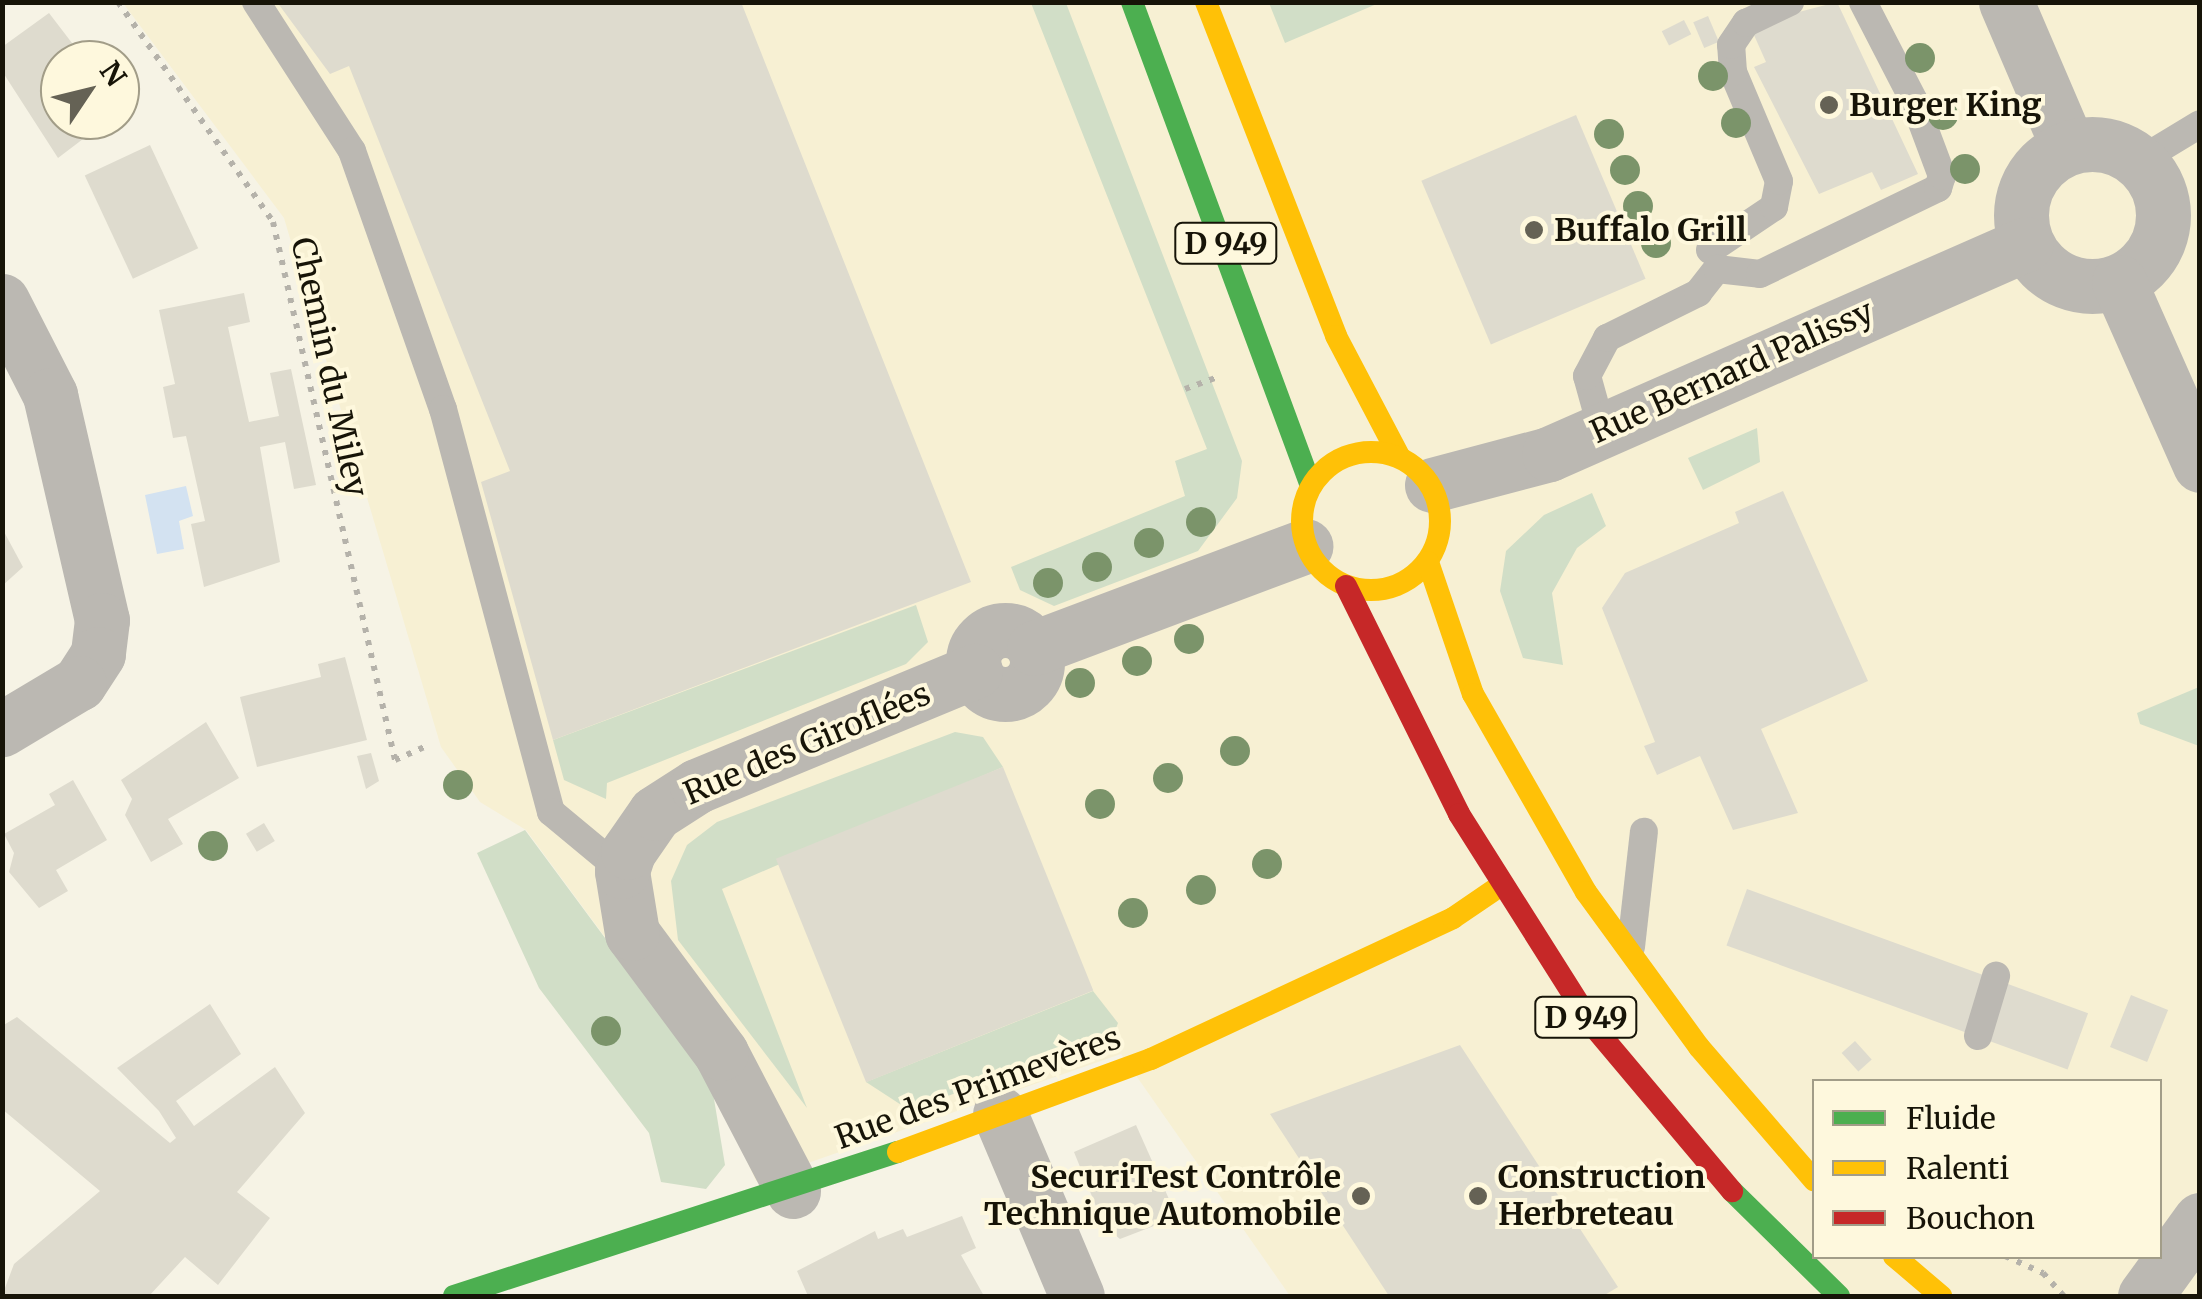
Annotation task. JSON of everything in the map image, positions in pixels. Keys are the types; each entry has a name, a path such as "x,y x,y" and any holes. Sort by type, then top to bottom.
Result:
{"main road":[{"name":"D 949","path":"1132,2 1311,486"},
{"name":"D 949","path":"1206,2 1336,336 1415,471"},
{"path":"1348,454 1415,471 1441,525 1428,562 1391,588 1346,586 1306,546 1311,486 1348,454"},
{"name":"D 949","path":"1428,562 1481,709 1630,958 1812,1178"},
{"name":"D 949","path":"1346,586 1500,886 1644,1092 1839,1296"},
{"name":"Rue des Primevères","path":"454,1296 793,1191 1182,1047 1453,918 1500,886"},
{"path":"1898,1259 1941,1296"}],"street":[{"path":"2006,2 2068,147"},
{"path":"2105,144 2139,161 2164,217 2151,256 2119,282 2075,286 2038,263 2026,244 2023,195 2032,174 2068,147 2105,144"},
{"name":"Rue Bernard Palissy","path":"1415,471 1516,466 2026,244"},
{"path":"2119,282 2200,465"},
{"path":"2,301 50,395 102,620 98,654 79,683 2,730"},
{"name":"Rue des Giroflées","path":"622,871 656,814 697,786 974,671 993,692 1020,691 1036,670 1034,648 1306,546"},
{"path":"622,871 632,933 722,1054 793,1191"},
{"path":"1000,1114 1071,1292"},
{"path":"2145,1296 2196,1242"}],"lane":[{"path":"256,2 352,151 443,409 550,812 622,871"},
{"path":"1602,430 1587,389 1596,348 1663,303 1698,294 1714,259 1774,207 1779,181 1731,45 1746,23 1790,2"},
{"path":"1714,259 1760,274 1938,188 1942,176 1914,101 1863,2"},
{"path":"2139,161 2200,124"},
{"path":"1630,958 1644,832"},
{"path":"1978,1036 1996,976"}],"path":[{"name":"Chemin du Miley","path":"118,2 273,222 395,760 429,745"},
{"path":"1185,389 1233,371"},
{"path":"2013,1259 2043,1273 2064,1296"}],"shaded area":[{"path":"123,3 2199,3 2199,1296 1290,1296 1121,1054 756,1181 711,1081 526,830 480,802 441,747 284,218"}],"green space":[{"path":"1031,3 1066,3 1242,461 1237,498 1198,551 1054,606 1020,590 1011,567 1185,496 1175,461 1207,449"},
{"path":"1269,3 1379,3 1285,43"},
{"path":"1757,428 1760,462 1703,490 1688,458"},
{"path":"1592,493 1606,526 1577,548 1552,593 1563,665 1523,658 1500,591 1506,551 1544,515"},
{"path":"916,605 928,642 906,664 607,783 606,799 564,780 553,740"},
{"path":"2199,687 2199,746 2140,724 2137,713"},
{"path":"955,732 983,737 1003,767 722,889 807,1108 678,940 671,881 687,845 717,822"},
{"path":"525,830 711,1081 725,1165 706,1189 661,1182 649,1133 539,988 477,853"},
{"path":"1093,991 1118,1023 1113,1036 909,1110 866,1082"}],"water":[{"path":"186,486 193,516 179,521 184,549 157,554 145,495"}],"building":[{"path":"277,2 741,2 971,582 553,740 481,482 510,471 349,66 330,74"},
{"name":"Burger King","path":"1837,2 1918,174 1881,190 1872,172 1819,194 1754,67 1766,62 1754,35 1769,20"},
{"path":"49,13 70,40 40,40 40,130 2,71 2,47"},
{"path":"1708,16 1719,42 1704,48 1693,22"},
{"path":"1684,20 1691,34 1669,46 1662,31"},
{"name":"Buffalo Grill","path":"1576,115 1646,279 1491,344 1421,181"},
{"path":"46,140 82,140 58,158"},
{"path":"150,145 198,248 133,279 85,175"},
{"path":"244,293 250,322 228,327 249,422 279,416 270,373 291,369 316,485 294,489 285,442 260,447 280,562 204,587 191,524 205,521 186,436 173,438 163,387 175,384 159,310"},
{"path":"1783,491 1868,681 1761,729 1798,813 1733,830 1700,756 1657,775 1644,746 1655,742 1602,608 1625,573 1739,523 1735,512"},
{"path":"2,528 23,567 2,586"},
{"path":"345,657 367,740 257,767 240,697 321,677 318,664"},
{"path":"206,722 239,778 168,819 183,844 151,862 125,815 132,799 121,780"},
{"path":"371,753 379,781 366,789 357,756"},
{"path":"1003,767 1093,990 866,1082 776,859"},
{"path":"73,780 107,840 56,870 68,891 39,908 9,872 14,853 4,834 55,805 49,794"},
{"path":"264,823 275,841 257,852 246,834"},
{"path":"1747,889 2088,1013 2068,1070 1726,945"},
{"path":"2131,995 2168,1010 2147,1062 2110,1047"},
{"path":"210,1004 241,1054 176,1101 194,1126 275,1067 305,1113 237,1192 270,1218 218,1285 185,1257 149,1296 2,1296 14,1264 100,1191 2,1109 2,1026 17,1017 170,1143 176,1138 159,1111 117,1068"},
{"path":"1855,1041 1872,1060 1858,1072 1842,1053"},
{"path":"1460,1045 1618,1287 1603,1296 1389,1296 1270,1114"},
{"path":"1136,1125 1177,1217 1120,1239 1104,1226 1074,1152"},
{"path":"962,1216 976,1248 961,1255 984,1296 808,1296 797,1271 875,1231 878,1239 903,1229 907,1237"}],"traffic: fast":[{"path":"1132,2 1311,486"},
{"path":"454,1296 898,1152"},
{"path":"1732,1191 1839,1296"}],"traffic: slow":[{"path":"1206,2 1336,336 1399,456"},
{"path":"1371,452 1398,457 1420,472 1435,494 1440,521 1435,548 1420,570 1398,585 1371,590 1344,585 1322,570 1307,548 1302,521 1307,494 1322,472 1344,457 1371,452"},
{"path":"1428,562 1473,694 1586,892 1699,1047 1812,1178"},
{"path":"898,1152 1151,1059 1453,918 1500,886"},
{"path":"1898,1259 1941,1296"}],"traffic: jam":[{"path":"1346,586 1459,814 1593,1026 1732,1191"}],"place":[{"name":"Burger King","path":"1829,105"},
{"name":"Buffalo Grill","path":"1534,230"},
{"name":"SecuriTest Contrôle Technique Automobile","path":"1361,1196"},
{"name":"Construction Herbreteau","path":"1478,1196"}]}
